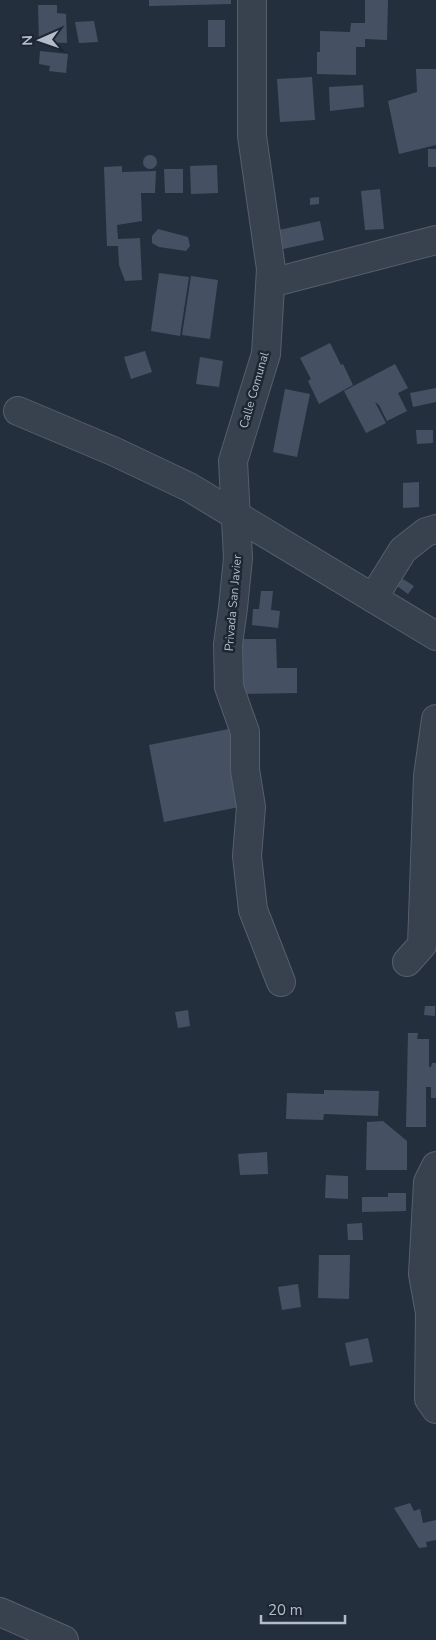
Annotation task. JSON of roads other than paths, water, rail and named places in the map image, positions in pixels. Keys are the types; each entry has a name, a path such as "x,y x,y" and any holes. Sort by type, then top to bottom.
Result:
{"street":[{"name":"Calle Comunal","path":"235,515 232,461 266,354 271,283 271,270 252,136 252,0"},
{"path":"271,283 436,240"},
{"path":"18,411 113,451 189,487 436,636"},
{"name":"Privada San Javier","path":"235,515 238,558 228,644 229,687 245,732 245,770 251,807 247,856 253,910 281,982"},
{"path":"373,598 403,550 426,532 436,529"},
{"path":"407,962 422,945 428,776 436,719"},
{"path":"436,1166 428,1182 423,1274 430,1312 429,1400 436,1409"},
{"path":"0,1612 64,1640"}]}
